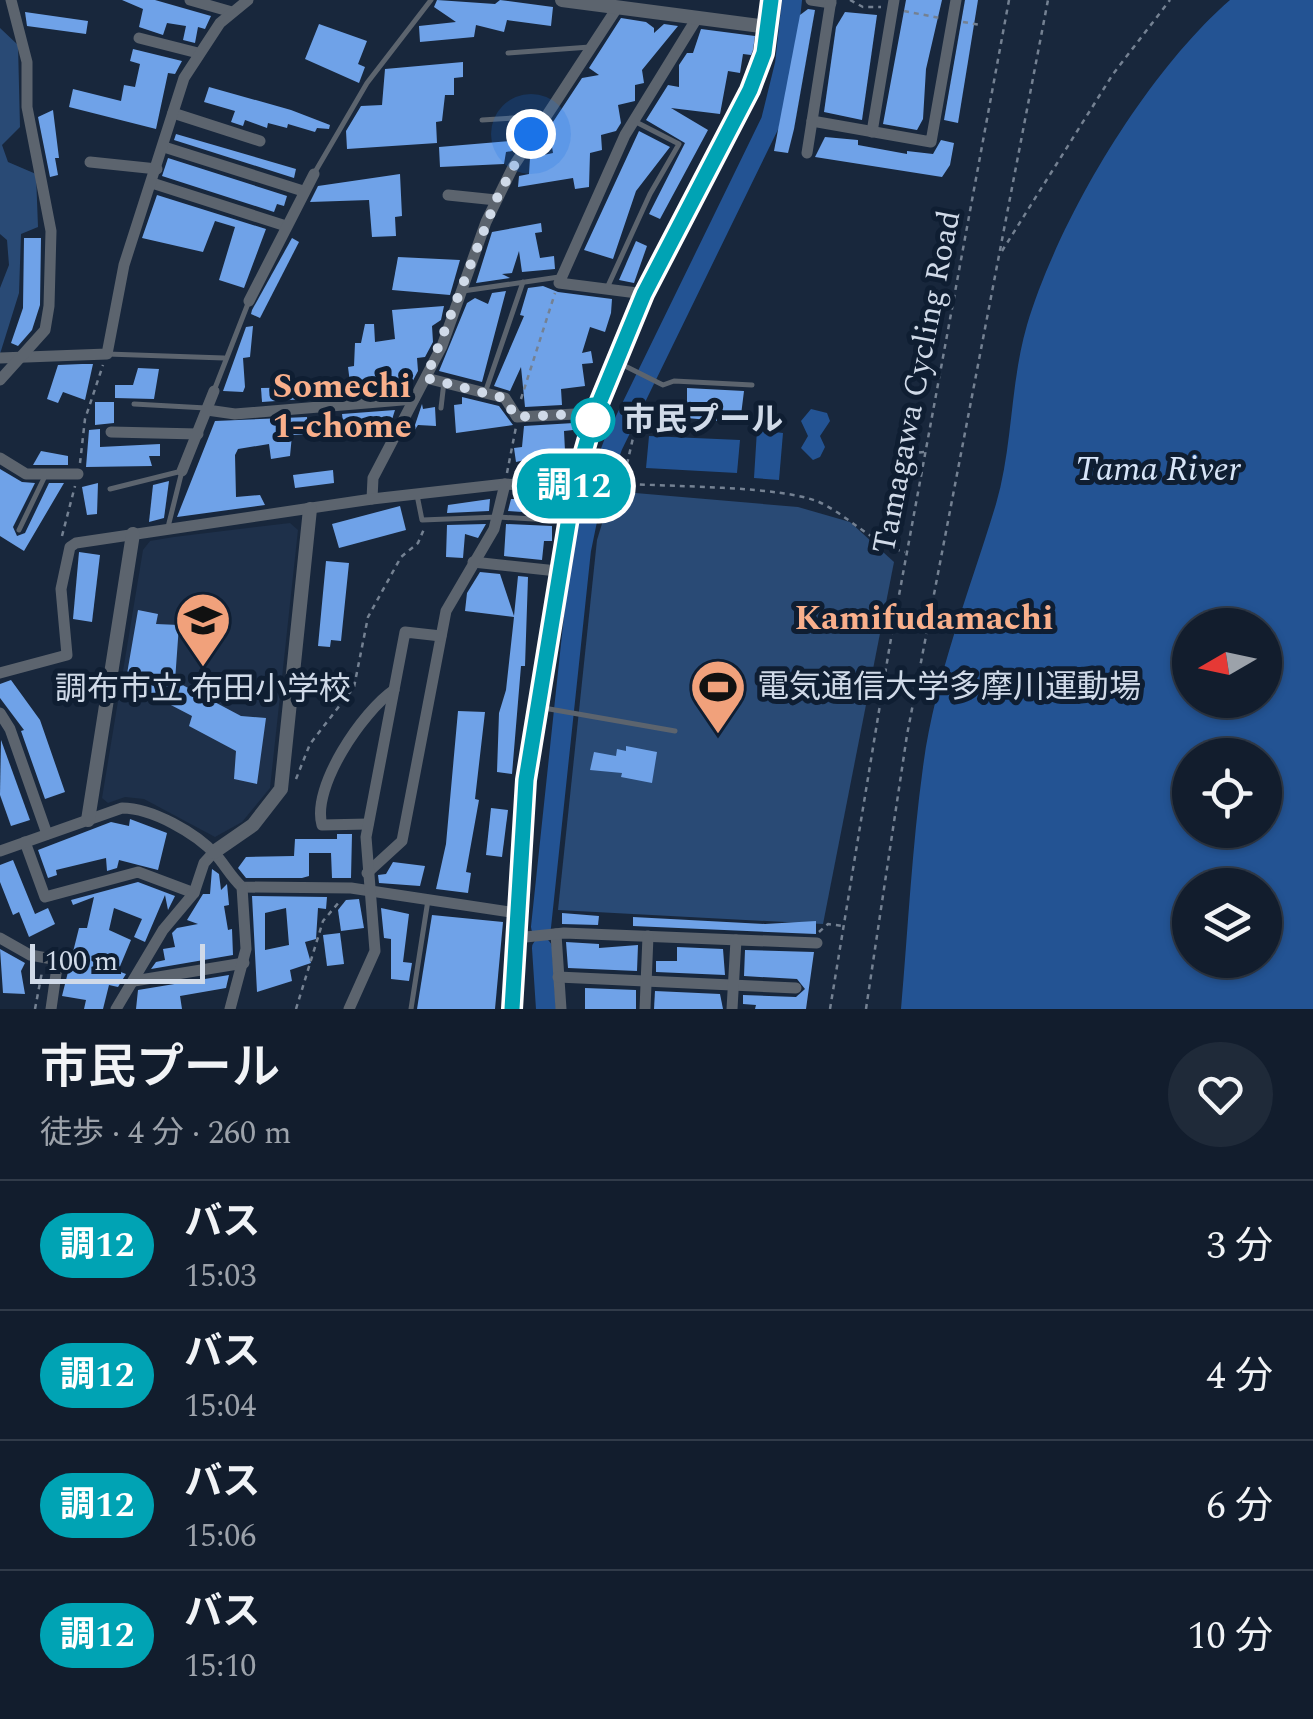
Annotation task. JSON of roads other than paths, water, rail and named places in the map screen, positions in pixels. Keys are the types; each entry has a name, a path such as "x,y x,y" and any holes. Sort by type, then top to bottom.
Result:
{"street":[{"path":"0,380 45,330 51,232 27,107 27,62 12,0"},
{"path":"190,0 232,12"},
{"path":"0,358 107,354 124,265 173,113 198,53 232,12 248,0"},
{"path":"562,0 768,27"},
{"path":"512,1009 535,707 574,487 595,413 644,294 750,90 768,27 771,0"},
{"path":"807,153 831,1 811,0"},
{"path":"812,121 931,142 956,0"},
{"path":"372,499 374,478 426,378 464,291 496,200 543,116 592,47 613,5"},
{"path":"872,132 894,5"},
{"path":"644,294 560,280 633,121 697,18"},
{"path":"139,38 198,53"},
{"path":"173,113 260,141"},
{"path":"164,148 303,191"},
{"path":"90,162 157,170"},
{"path":"250,302 314,174"},
{"path":"152,182 286,226"},
{"path":"448,195 496,200"},
{"path":"426,378 504,398 516,417 595,413"},
{"path":"182,471 214,391"},
{"path":"208,409 235,414 414,399"},
{"path":"111,432 198,434"},
{"path":"0,458 26,474 78,474"},
{"path":"0,674 67,656 61,589 70,547 168,527 372,499 505,484 574,487"},
{"path":"367,873 402,840 446,611 498,517 505,484"},
{"path":"116,1009 163,930 194,894 204,862 253,825 281,789 310,509"},
{"path":"88,820 133,534"},
{"path":"473,562 557,571"},
{"path":"349,1009 375,952 367,890 368,824 405,632 441,636"},
{"path":"368,824 322,825 320,804 336,760 394,690"},
{"path":"0,714 10,729 47,834"},
{"path":"0,851 134,808 163,820 214,852 242,886 244,963 230,1009"},
{"path":"25,842 45,897 138,872 194,894"},
{"path":"242,886 351,888 517,913"},
{"path":"516,938 549,938 556,934 817,943"},
{"path":"556,934 562,1009"},
{"path":"646,1009 648,936"},
{"path":"0,938 60,962 51,1009"},
{"path":"732,1009 736,940"},
{"path":"134,981 244,963"},
{"path":"558,977 796,988"}],"lane":[{"path":"314,174 367,83 430,0"},
{"path":"508,52 592,47"},
{"path":"482,120 543,116"},
{"path":"608,288 650,194 680,144 633,121"},
{"path":"464,291 560,280"},
{"path":"486,393 523,282"},
{"path":"214,391 224,358 250,302"},
{"path":"107,354 224,358"},
{"path":"616,362 659,383 752,385"},
{"path":"441,408 444,382"},
{"path":"134,404 208,409"},
{"path":"110,489 182,471 168,527"},
{"path":"19,530 46,474"},
{"path":"416,495 422,520 498,517 567,521"},
{"path":"535,707 675,731"},
{"path":"411,1009 428,900"}],"water":[{"name":"Tama River","path":"1230,0 1313,0 1313,1009 901,1009 916,827 929,733 945,667 1002,482 1027,325 1041,283 1083,194 1167,67"},
{"path":"811,409 827,413 830,421 820,436 825,447 820,457 813,460 801,448 808,436 801,421"},
{"path":"757,430 783,433 779,480 754,478"},
{"path":"649,436 740,440 737,473 646,468"}],"waterway":[{"path":"541,927 581,550 590,506 613,445 771,121 785,64 792,0"},
{"path":"542,948 546,1009"}],"place":[{"name":"市民プール","path":"593,420"},
{"name":"調布市立 布田小学校","path":"203,669"},
{"name":"電気通信大学多摩川運動場","path":"718,736"}],"district":[{"name":"Somechi 1-chome","path":"342,406"},
{"name":"Kamifudamachi","path":"924,618"}]}
